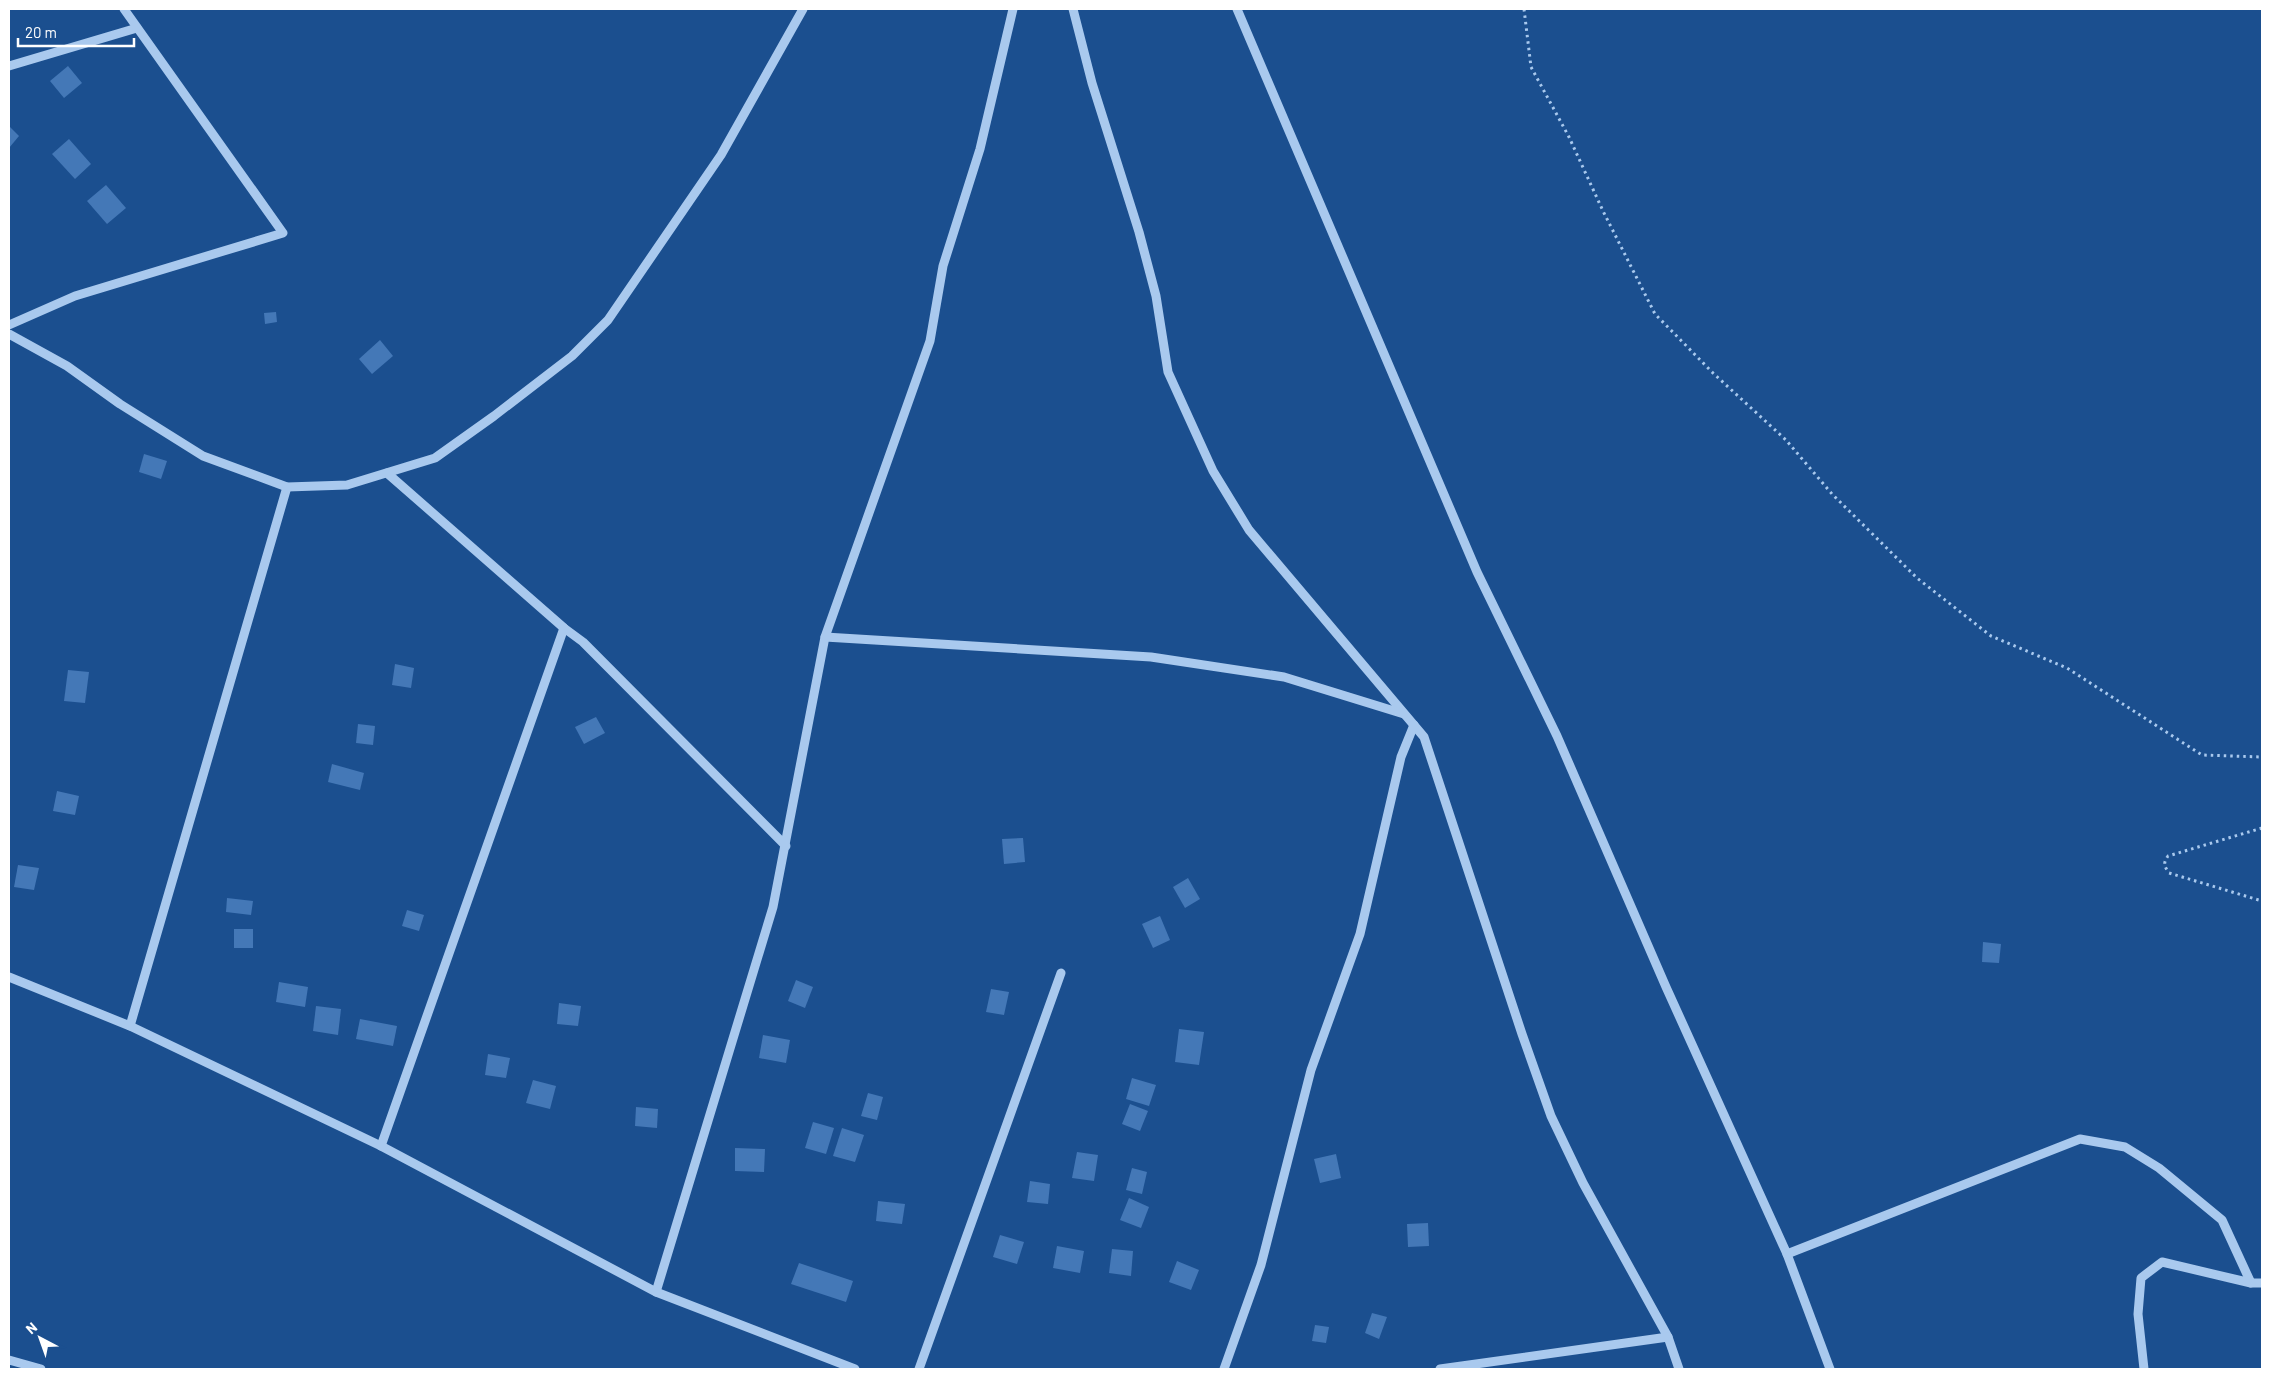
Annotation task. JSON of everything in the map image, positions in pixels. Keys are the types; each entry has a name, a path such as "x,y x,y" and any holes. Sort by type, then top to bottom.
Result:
{"street":[{"path":"9,325 75,296 283,233 124,9"},
{"path":"9,334 67,366 127,409 203,456 287,487 347,485 435,458 494,416 572,356 608,320 721,155 803,9"},
{"path":"656,1292 773,907 825,637 930,341 943,266 980,149 1013,9"},
{"path":"1073,9 1092,83 1139,232 1153,287 1168,372 1212,471 1249,530 1424,737 1522,1034 1552,1116 1583,1183 1668,1337 1679,1369"},
{"path":"1237,9 1477,572 1557,736 1666,987 1787,1254 1830,1369"},
{"path":"9,66 137,28"},
{"path":"387,473 564,628 583,642 786,846"},
{"path":"130,1026 287,487"},
{"path":"381,1146 564,628"},
{"path":"825,637 1151,657 1284,677 1404,714"},
{"path":"1224,1369 1261,1265 1311,1070 1360,934 1401,758 1414,725"},
{"path":"920,1369 1061,973"},
{"path":"9,977 130,1026 381,1146 656,1292 841,1367 854,1369"},
{"path":"1787,1254 2080,1139 2125,1147 2159,1168 2222,1220 2251,1283"},
{"path":"2144,1369 2138,1314 2141,1278 2162,1262 2251,1283 2262,1283"},
{"path":"1440,1369 1668,1337"},
{"path":"9,1360 41,1369"}],"path":[{"path":"1524,9 1531,67 1569,137 1603,211 1655,314 1713,374 1786,440 1832,494 1917,578 1991,636 2067,668 2202,755 2262,757"},
{"path":"2262,828 2168,856 2164,862 2164,867 2168,873 2262,901"}],"building":[{"path":"68,66 82,83 64,98 50,81"},
{"path":"9,126 19,136 9,148"},
{"path":"69,139 91,164 75,179 52,154"},
{"path":"106,185 126,208 107,224 87,201"},
{"path":"276,312 277,322 265,324 264,313"},
{"path":"380,340 393,356 372,374 359,359"},
{"path":"144,454 167,461 161,479 139,472"},
{"path":"395,664 414,668 411,688 392,685"},
{"path":"68,670 89,672 85,703 64,701"},
{"path":"596,717 605,733 584,744 575,727"},
{"path":"358,724 375,726 373,745 356,743"},
{"path":"332,764 364,773 360,790 328,782"},
{"path":"57,791 79,796 75,815 53,811"},
{"path":"1023,838 1025,862 1004,864 1002,839"},
{"path":"18,865 39,868 34,890 14,887"},
{"path":"1188,878 1200,899 1185,908 1173,887"},
{"path":"227,898 253,901 251,915 226,912"},
{"path":"407,910 424,915 419,931 402,926"},
{"path":"1160,916 1170,940 1153,948 1142,924"},
{"path":"234,929 253,929 253,948 234,948"},
{"path":"1983,942 2001,944 1999,963 1982,962"},
{"path":"796,980 813,987 805,1008 788,1001"},
{"path":"279,982 308,987 305,1007 276,1002"},
{"path":"991,989 1009,992 1004,1015 986,1012"},
{"path":"559,1003 581,1006 578,1026 557,1024"},
{"path":"316,1006 341,1009 338,1035 313,1031"},
{"path":"360,1019 397,1026 393,1046 356,1039"},
{"path":"1179,1029 1204,1032 1199,1065 1175,1062"},
{"path":"763,1035 790,1040 786,1063 759,1058"},
{"path":"488,1054 510,1058 506,1078 485,1075"},
{"path":"1132,1078 1156,1085 1149,1106 1126,1099"},
{"path":"533,1080 556,1086 550,1109 526,1103"},
{"path":"868,1093 883,1097 877,1120 861,1116"},
{"path":"1130,1104 1148,1111 1140,1131 1122,1124"},
{"path":"636,1107 658,1109 657,1128 635,1126"},
{"path":"813,1122 834,1128 826,1154 805,1148"},
{"path":"842,1128 864,1135 855,1162 833,1156"},
{"path":"735,1148 765,1149 764,1172 735,1171"},
{"path":"1077,1152 1098,1155 1094,1181 1072,1178"},
{"path":"1336,1154 1341,1178 1320,1183 1314,1159"},
{"path":"1132,1168 1147,1172 1142,1194 1126,1190"},
{"path":"1030,1181 1050,1184 1048,1204 1027,1202"},
{"path":"1129,1198 1149,1207 1141,1228 1120,1220"},
{"path":"878,1201 905,1204 902,1224 876,1221"},
{"path":"1428,1223 1429,1246 1408,1247 1407,1224"},
{"path":"1000,1235 1024,1242 1017,1264 993,1257"},
{"path":"1057,1246 1084,1251 1080,1273 1053,1268"},
{"path":"1112,1249 1133,1251 1131,1276 1109,1273"},
{"path":"1177,1261 1199,1270 1191,1290 1169,1282"},
{"path":"799,1263 853,1281 846,1302 791,1284"},
{"path":"1372,1313 1387,1317 1379,1339 1365,1333"},
{"path":"1315,1325 1329,1327 1326,1343 1312,1341"}]}
